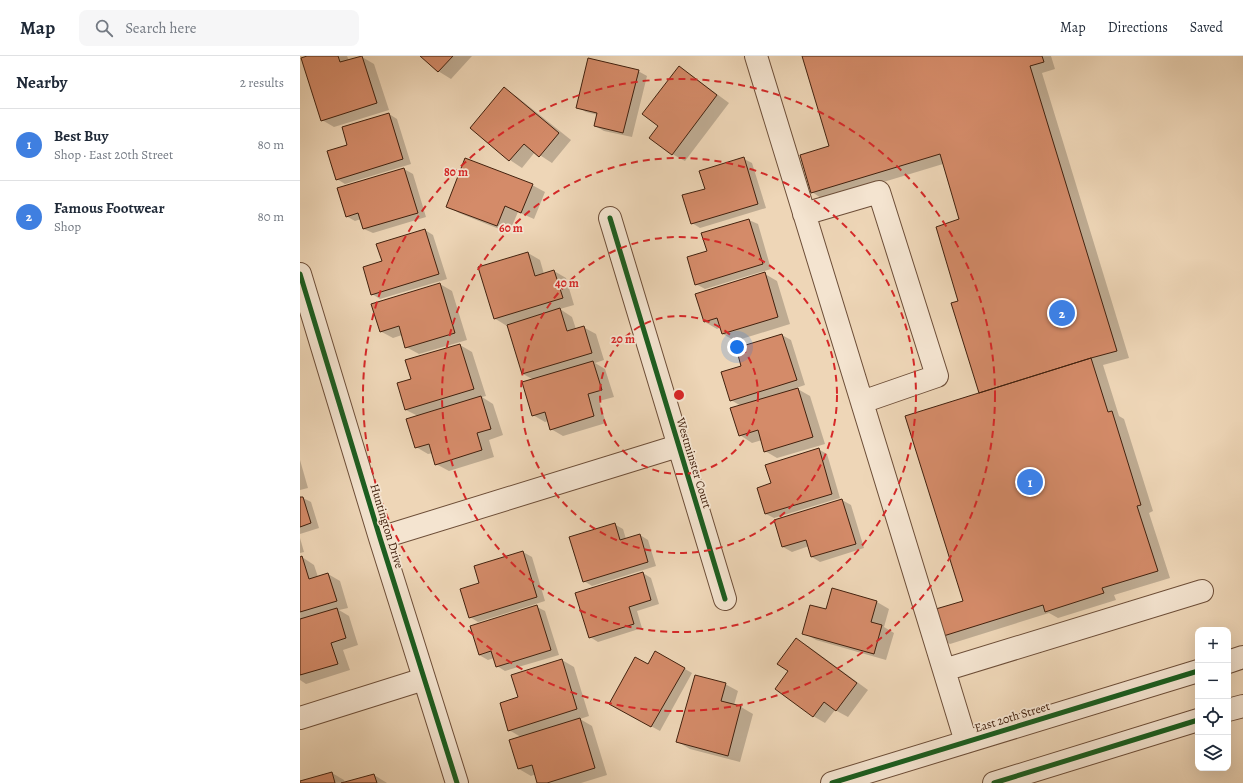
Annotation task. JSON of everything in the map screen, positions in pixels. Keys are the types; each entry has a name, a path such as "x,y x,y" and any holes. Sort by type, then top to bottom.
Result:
{"street":[{"path":"756,56 966,742"},
{"path":"804,214 879,192 934,369 936,376 862,402"},
{"name":"Westminster Court","path":"610,218 725,599"},
{"name":"Huntington Drive","path":"300,274 380,538 457,783"},
{"name":"Westminster Court","path":"380,538 678,446"},
{"path":"944,670 1202,591"},
{"path":"1231,661 1243,657"},
{"name":"East 20th Street","path":"832,783 1195,672"},
{"path":"300,718 424,678"},
{"path":"1231,709 1243,706"},
{"path":"994,783 1195,721"}],"building":[{"path":"307,56 338,56 340,62 362,56 377,103 321,121 301,58"},
{"path":"420,56 453,56 438,72"},
{"path":"802,56 1042,56 1044,62 1030,66 1117,351 979,393 951,303 958,301 936,227 959,219 940,154 811,193 800,155 829,146"},
{"path":"588,58 639,70 623,133 594,126 597,113 576,108"},
{"path":"679,66 717,95 672,155 649,138 658,126 642,114"},
{"path":"504,87 559,133 539,157 524,144 509,161 470,128"},
{"path":"389,113 403,159 336,180 327,151 347,145 342,127"},
{"path":"744,157 758,204 691,224 682,195 705,189 699,171"},
{"path":"465,158 533,184 521,213 505,206 497,226 446,207"},
{"path":"404,168 418,213 363,229 358,213 346,217 337,188"},
{"path":"749,219 763,264 695,285 687,257 707,251 701,233"},
{"path":"425,229 439,274 371,295 363,267 382,261 376,244"},
{"path":"528,252 535,276 554,270 563,298 494,319 478,267"},
{"path":"765,272 778,317 722,334 717,318 704,322 695,294"},
{"path":"440,283 455,333 405,348 399,326 380,332 371,304"},
{"path":"560,308 567,331 584,326 592,353 522,374 507,325"},
{"path":"782,334 797,380 730,401 721,372 741,366 736,348"},
{"path":"460,344 474,389 405,410 397,383 411,379 405,360"},
{"path":"1091,358 1108,412 1112,411 1141,505 1137,506 1158,571 1102,588 1104,593 1045,612 1043,605 937,638 929,611 963,601 905,416"},
{"path":"593,361 602,390 588,394 594,416 550,430 545,412 532,416 522,382"},
{"path":"798,388 813,437 764,452 758,430 739,436 730,408"},
{"path":"481,396 491,429 477,433 482,450 435,465 429,444 415,448 406,419"},
{"path":"819,448 832,494 765,514 757,488 771,483 765,465"},
{"path":"300,497 303,497 311,523 300,527"},
{"path":"842,499 856,544 811,557 806,540 782,547 774,520"},
{"path":"615,523 620,540 640,534 648,562 583,582 569,537"},
{"path":"523,551 537,597 469,618 460,589 479,583 474,566"},
{"path":"302,556 309,579 328,573 337,601 300,612 300,557"},
{"path":"643,572 651,600 629,607 634,624 589,638 575,593"},
{"path":"832,588 877,601 871,622 882,625 874,654 802,634 810,605 826,609"},
{"path":"537,605 551,650 496,667 491,651 479,655 470,626"},
{"path":"337,608 346,638 331,643 338,664 300,675 300,619"},
{"path":"796,638 857,683 836,711 824,702 813,717 775,689 788,671 777,664"},
{"path":"655,651 685,668 651,727 609,704 635,657 648,664"},
{"path":"562,659 577,709 508,731 500,703 518,697 511,675"},
{"path":"695,675 726,683 721,701 741,706 728,756 676,742"},
{"path":"580,718 595,768 547,783 537,783 532,765 518,769 509,740"},
{"path":"332,772 335,783 300,783 300,781"},
{"path":"374,774 377,783 341,783"}],"cycle path":[{"path":"610,218 725,599"},
{"path":"300,274 380,538 457,783"},
{"path":"832,783 1195,672"},
{"path":"994,783 1195,721"}],"place":[{"name":"Famous Footwear","path":"1062,313"},
{"name":"Best Buy","path":"1030,482"}]}
